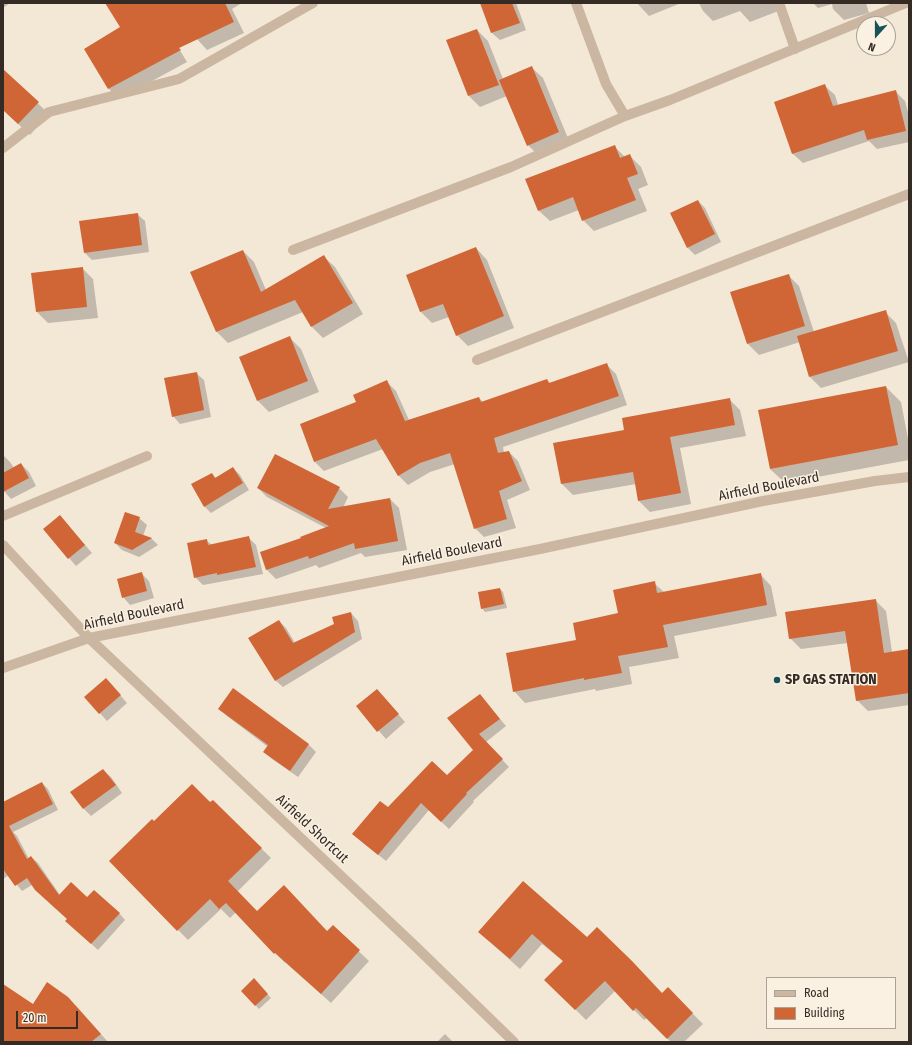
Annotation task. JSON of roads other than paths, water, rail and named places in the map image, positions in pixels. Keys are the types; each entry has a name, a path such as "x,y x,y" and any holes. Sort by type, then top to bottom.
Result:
{"street":[{"path":"3,148 49,112 179,79 313,3"},
{"path":"576,3 606,84 625,116"},
{"path":"779,3 795,49"},
{"path":"293,250 511,167 625,116 670,100 906,3"},
{"path":"477,360 909,194"},
{"path":"3,516 147,456"},
{"name":"Airfield Boulevard","path":"3,668 89,638 540,549 763,501 875,481 909,477"},
{"name":"Airfield Shortcut","path":"3,546 89,638 414,945 514,1042"}],"place":[{"name":"SP GAS STATION","path":"777,680"}]}
